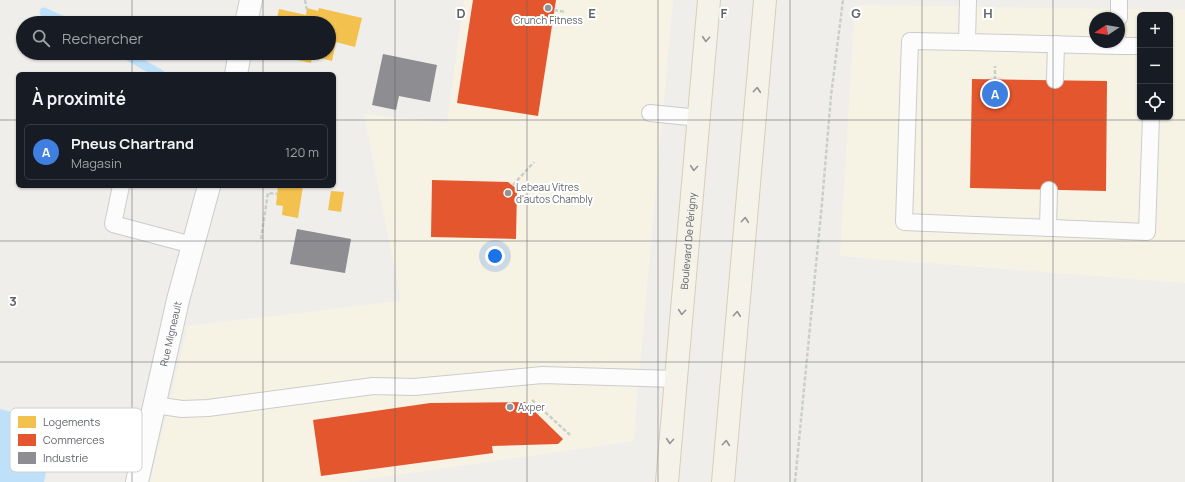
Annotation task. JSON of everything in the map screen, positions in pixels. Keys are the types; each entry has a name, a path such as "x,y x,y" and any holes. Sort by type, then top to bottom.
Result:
{"main road":[{"name":"Boulevard De Périgny","path":"667,482 709,0"},
{"path":"723,482 765,0"}],"street":[{"path":"248,16 251,0"},
{"path":"236,72 239,60"},
{"name":"Rue Migneault","path":"142,461 178,300 208,188"},
{"name":"Rue Migneault","path":"137,482 139,472"}],"lane":[{"path":"967,42 968,0"},
{"path":"1119,0 1119,12"},
{"path":"1089,44 910,41 904,222 1147,232 1151,120"},
{"path":"1055,80 1056,44"},
{"path":"1125,45 1137,46"},
{"path":"650,113 699,118"},
{"path":"121,188 113,224 192,245"},
{"path":"1048,228 1049,190"},
{"path":"155,405 182,409 208,408 373,386 414,387 542,375 676,380"}],"path":[{"path":"305,0 307,11"},
{"path":"795,482 831,96 843,1"},
{"path":"554,10 566,12"},
{"path":"513,185 534,162"},
{"path":"261,239 268,193 277,194"},
{"path":"529,397 570,435"}],"shaded area":[{"path":"464,0 673,0 634,441 347,482 150,482 188,326 401,301 364,114 447,123"},
{"path":"855,5 1185,10 1185,283 840,256"}],"water":[{"path":"0,409 10,412 10,472 46,472 44,482 0,482"}],"building: Logements":[{"path":"307,8 318,11 319,8 362,18 355,47 336,42 336,16 278,16 279,9 306,15"},
{"path":"297,60 311,60 311,63"},
{"path":"278,188 303,188 298,218 282,215 283,206 276,205"},
{"path":"331,191 344,192 341,212 328,210"}],"building: Commerces":[{"path":"473,0 556,0 538,116 457,103"},
{"path":"972,79 1107,81 1106,191 970,188"},
{"path":"432,180 508,182 517,189 516,239 431,237"},
{"path":"525,402 563,439 558,444 492,446 493,453 321,476 313,420 430,403"}],"building: Industrie":[{"path":"383,54 437,65 430,102 399,96 396,110 372,105"},
{"path":"297,229 351,239 345,273 290,264"}],"waterway":[{"path":"44,12 53,16"},
{"path":"135,60 156,72"}],"place":[{"name":"Crunch Fitness","path":"548,8"},
{"name":"Pneus Chartrand","path":"995,94"},
{"name":"Lebeau Vitres d'autos Chambly","path":"508,193"},
{"name":"Axper","path":"510,407"}]}
